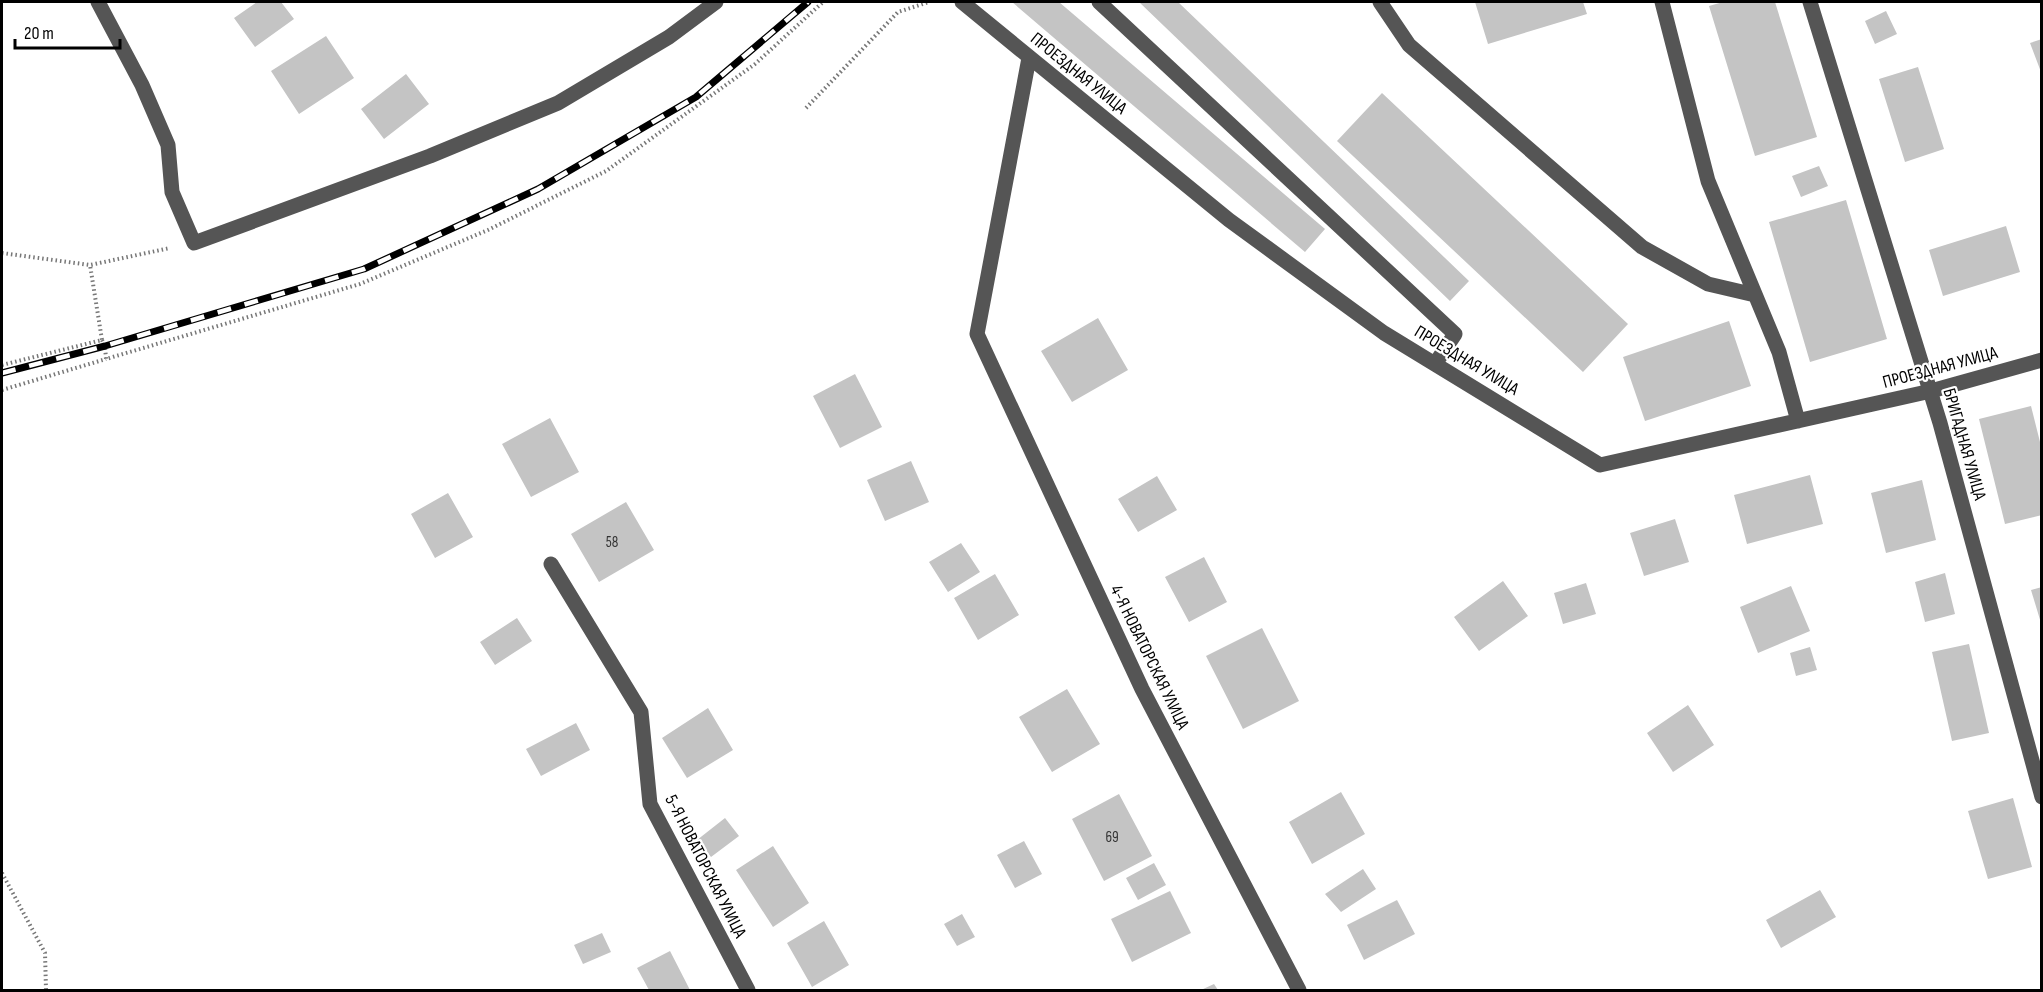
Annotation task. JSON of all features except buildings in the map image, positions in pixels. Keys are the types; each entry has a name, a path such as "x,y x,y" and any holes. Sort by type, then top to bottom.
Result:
{"street":[{"path":"98,2 142,85 168,144 172,192 194,243 430,156 558,103 669,37 716,2"},
{"name":"ПРОЕЗДНАЯ УЛИЦА","path":"962,2 1228,220 1384,333 1600,465 1931,391 2042,360"},
{"path":"1098,2 1455,334 1435,364"},
{"path":"1380,2 1409,45 1642,247 1708,284 1755,295"},
{"path":"1662,2 1708,181 1779,352 1798,421"},
{"name":"БРИГАДНАЯ УЛИЦА","path":"1810,2 1920,363 1931,391 2042,796"},
{"name":"4-Я НОВАТОРСКАЯ УЛИЦА","path":"1029,58 977,334 1142,689 1299,990"},
{"name":"5-Я НОВАТОРСКАЯ УЛИЦА","path":"551,564 641,712 650,804 748,990"}],"path":[{"path":"2,390 360,284 488,230 606,171 755,64 823,2"},
{"path":"806,108 898,12 929,2"},
{"path":"2,253 90,265 194,243"},
{"path":"90,265 106,359"},
{"path":"2,365 102,340"},
{"path":"2,873 45,953 46,990"}],"railway":[{"path":"2,373 105,346 364,269 538,189 696,97 808,2"}]}
